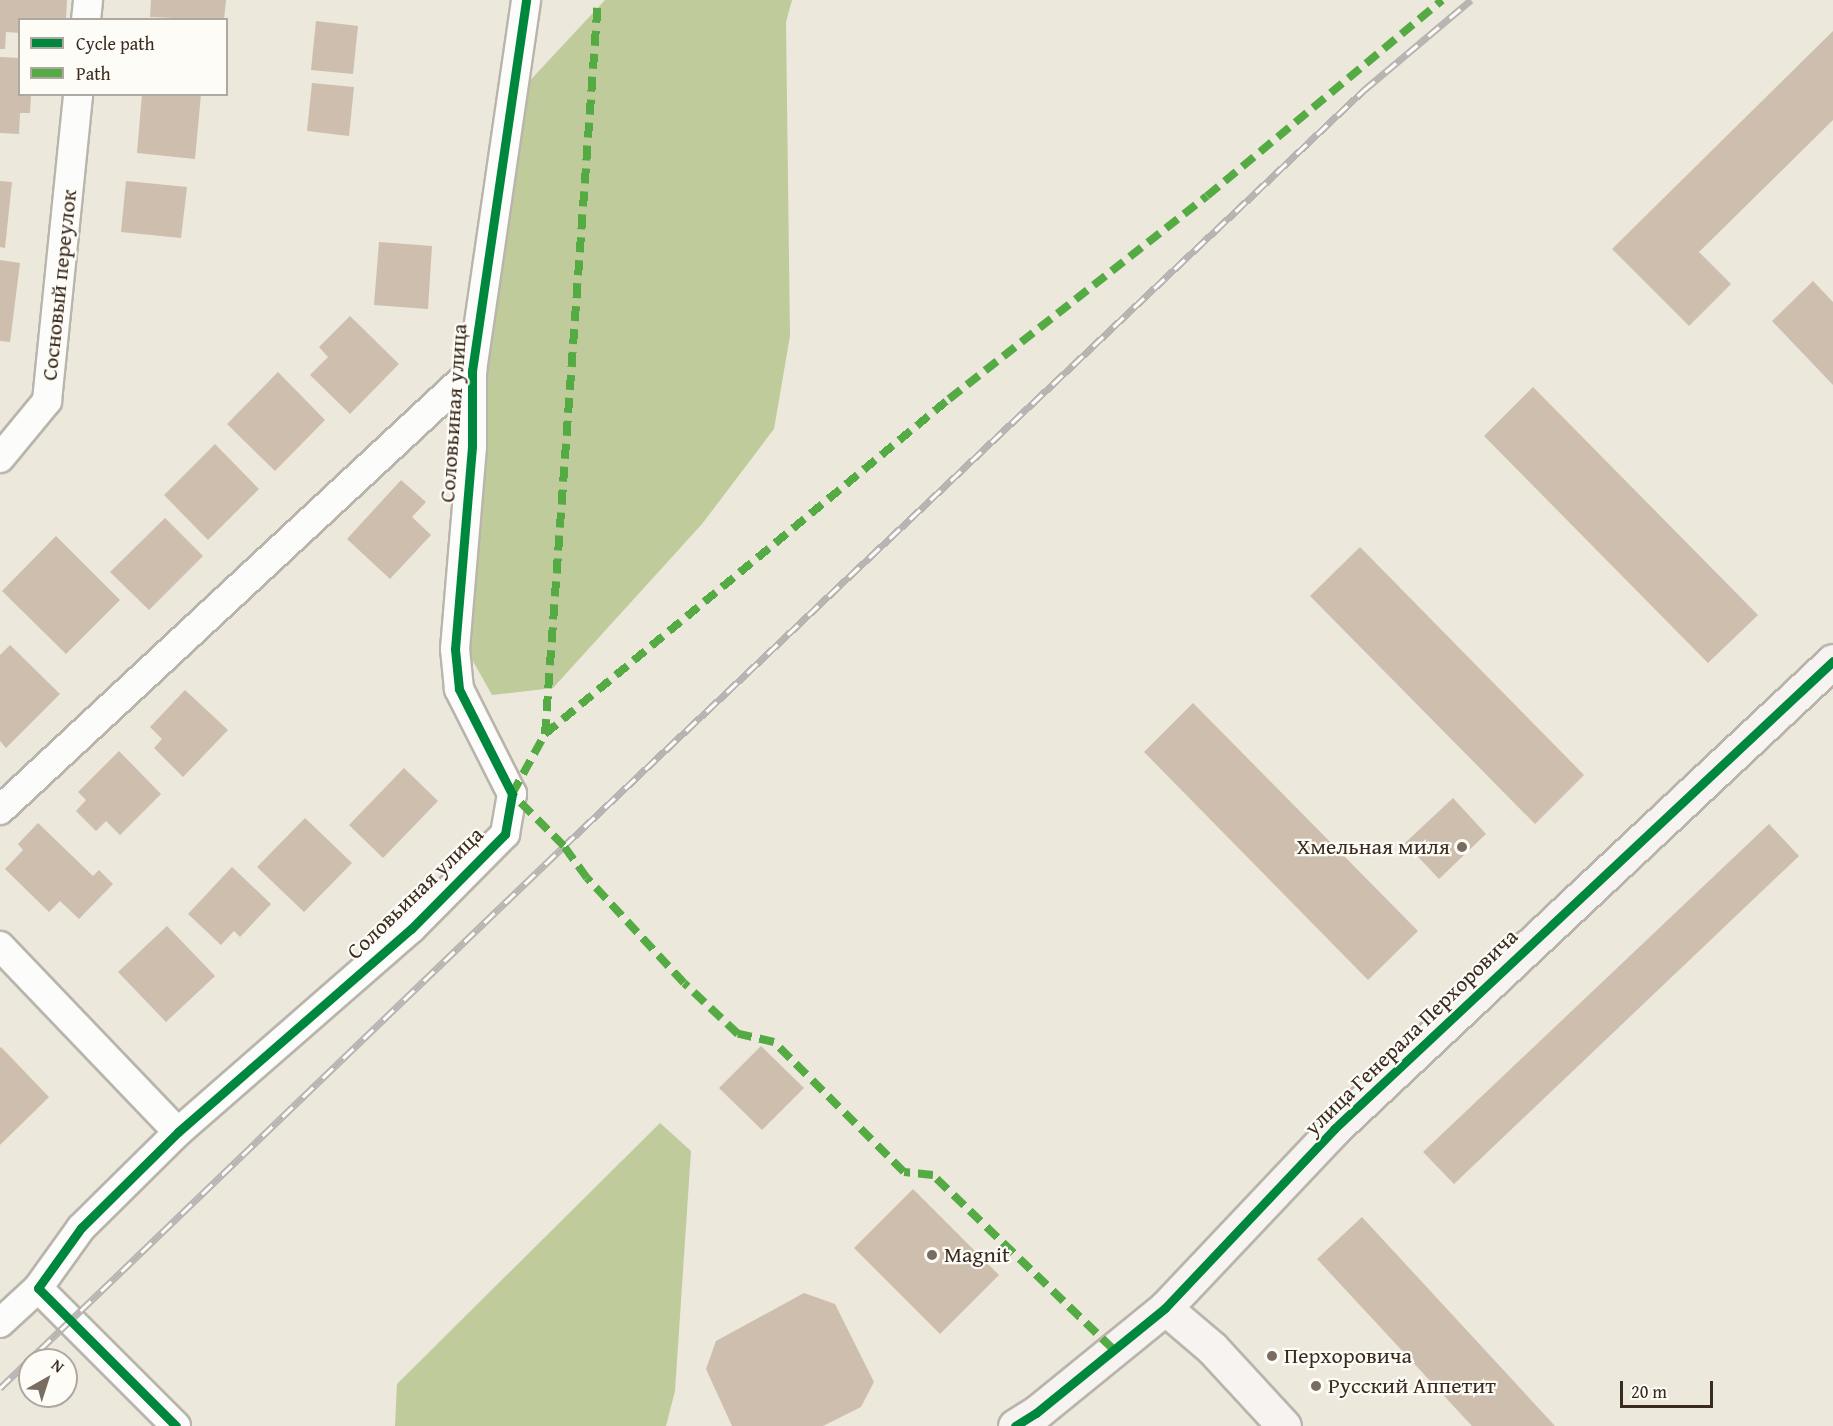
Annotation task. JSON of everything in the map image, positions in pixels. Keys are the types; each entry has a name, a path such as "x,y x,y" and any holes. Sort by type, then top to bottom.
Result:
{"street":[{"path":"86,18 88,0"},
{"name":"Соловьиная улица","path":"0,1323 38,1288 81,1228 178,1132 411,929 505,834 512,794 459,689 454,649 472,446 472,370 526,0"},
{"name":"Сосновый переулок","path":"0,458 47,401 78,96"},
{"name":"Соловьиная улица","path":"0,810 472,370"},
{"name":"улица Генерала Перхоровича","path":"1015,1426 1036,1413 1165,1308 1334,1129 1833,662"},
{"path":"0,946 178,1132"},
{"path":"38,1288 176,1426"},
{"path":"1165,1308 1212,1348 1284,1426"}],"green space":[{"path":"605,0 792,0 786,22 790,336 774,429 702,524 553,688 492,695 465,647 480,421 523,88"},
{"path":"660,1123 691,1151 675,1391 666,1426 395,1426 397,1384"}],"building":[{"path":"0,0 67,0 66,18 18,18 18,33 6,32 5,49 0,49"},
{"path":"151,0 226,0 224,18 150,17"},
{"path":"316,21 358,26 353,74 311,70"},
{"path":"1833,31 1833,120 1699,252 1731,284 1689,326 1612,249"},
{"path":"0,57 18,58 18,96 31,96 30,113 20,113 19,134 0,133"},
{"path":"312,83 354,87 349,136 307,131"},
{"path":"142,96 201,96 195,159 137,153"},
{"path":"0,181 12,182 5,248 0,247"},
{"path":"126,181 187,187 181,238 121,232"},
{"path":"379,242 432,246 428,309 374,305"},
{"path":"0,260 20,263 10,342 0,341"},
{"path":"1813,281 1833,302 1833,385 1772,321"},
{"path":"350,316 399,364 350,414 310,375 328,357 319,347"},
{"path":"278,372 325,420 275,471 227,424"},
{"path":"1533,387 1758,615 1708,663 1484,436"},
{"path":"215,444 259,489 208,540 164,495"},
{"path":"401,480 426,502 412,517 431,535 390,579 347,539"},
{"path":"165,518 203,556 149,610 110,572"},
{"path":"56,536 120,600 66,654 2,591"},
{"path":"1360,547 1584,775 1535,824 1310,596"},
{"path":"10,645 60,694 6,748 0,741 0,655"},
{"path":"185,690 228,730 183,777 154,748 162,739 150,727"},
{"path":"1193,703 1418,931 1368,980 1144,752"},
{"path":"119,751 161,794 120,835 106,821 96,831 76,811 86,800 78,792"},
{"path":"404,768 438,801 383,858 349,825"},
{"path":"1453,798 1486,834 1439,879 1405,843"},
{"path":"305,818 352,863 304,912 257,867"},
{"path":"38,823 93,876 99,870 113,884 79,919 60,901 49,912 5,869 23,850 18,844"},
{"path":"1769,824 1799,856 1454,1184 1423,1152"},
{"path":"232,867 271,904 240,937 234,931 221,945 188,914"},
{"path":"167,926 215,976 166,1022 118,972"},
{"path":"761,1046 804,1088 762,1130 719,1088"},
{"path":"0,1048 49,1097 0,1145"},
{"path":"913,1189 999,1275 940,1334 854,1248"},
{"path":"1362,1217 1555,1426 1472,1426 1317,1259"},
{"path":"804,1293 835,1304 874,1382 861,1407 823,1426 732,1426 706,1369 716,1341"}],"railway":[{"path":"0,1388 564,846 1364,90 1471,0"}],"marked path":[{"path":"545,734 598,0"},
{"path":"1113,1349 933,1175 904,1172 774,1042 738,1034 684,983 587,878 564,846 512,794 545,734 949,399 1207,196 1442,0"}],"cycle path":[{"path":"176,1426 38,1288 81,1228 178,1132 411,929 505,834 512,794 459,689 455,649 472,446 472,371 526,0"},
{"path":"1015,1426 1036,1413 1165,1308 1334,1129 1833,661"}],"place":[{"name":"Хмельная миля","path":"1462,847"},
{"name":"Magnit","path":"932,1255"},
{"name":"Перхоровича","path":"1272,1356"},
{"name":"Русский Аппетит","path":"1316,1386"}]}
